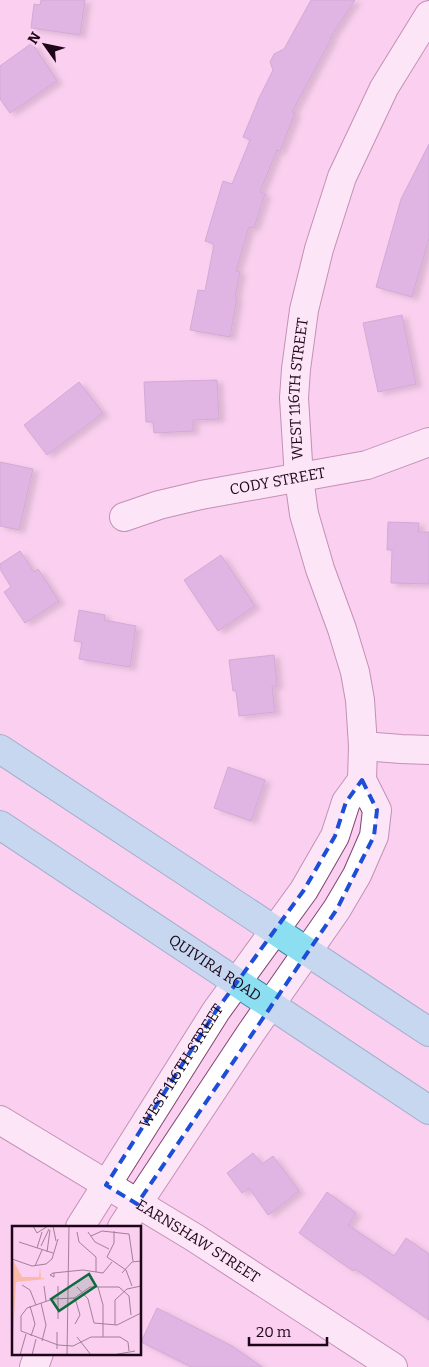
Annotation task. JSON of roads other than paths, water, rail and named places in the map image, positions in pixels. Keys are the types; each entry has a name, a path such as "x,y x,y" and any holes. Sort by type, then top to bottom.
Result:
{"main road":[{"path":"0,749 429,1032"},
{"name":"QUIVIRA ROAD","path":"0,825 429,1110"}],"street":[{"name":"WEST 116TH STREET","path":"123,1226 271,1004 337,910 357,875 374,836 377,810 362,780 363,746 360,700 355,672 304,514 299,478 294,398 304,310 318,250 342,176 384,88 429,15"},
{"name":"CODY STREET","path":"124,517 159,505 201,495 367,465 429,442"},
{"path":"363,746 401,750 429,750"},
{"name":"WEST 116TH STREET","path":"81,1226 216,1011 304,890 335,836 346,802 362,780"},
{"name":"EARNSHAW STREET","path":"0,1120 195,1238 393,1367"},
{"path":"34,1367 39,1354"}]}
